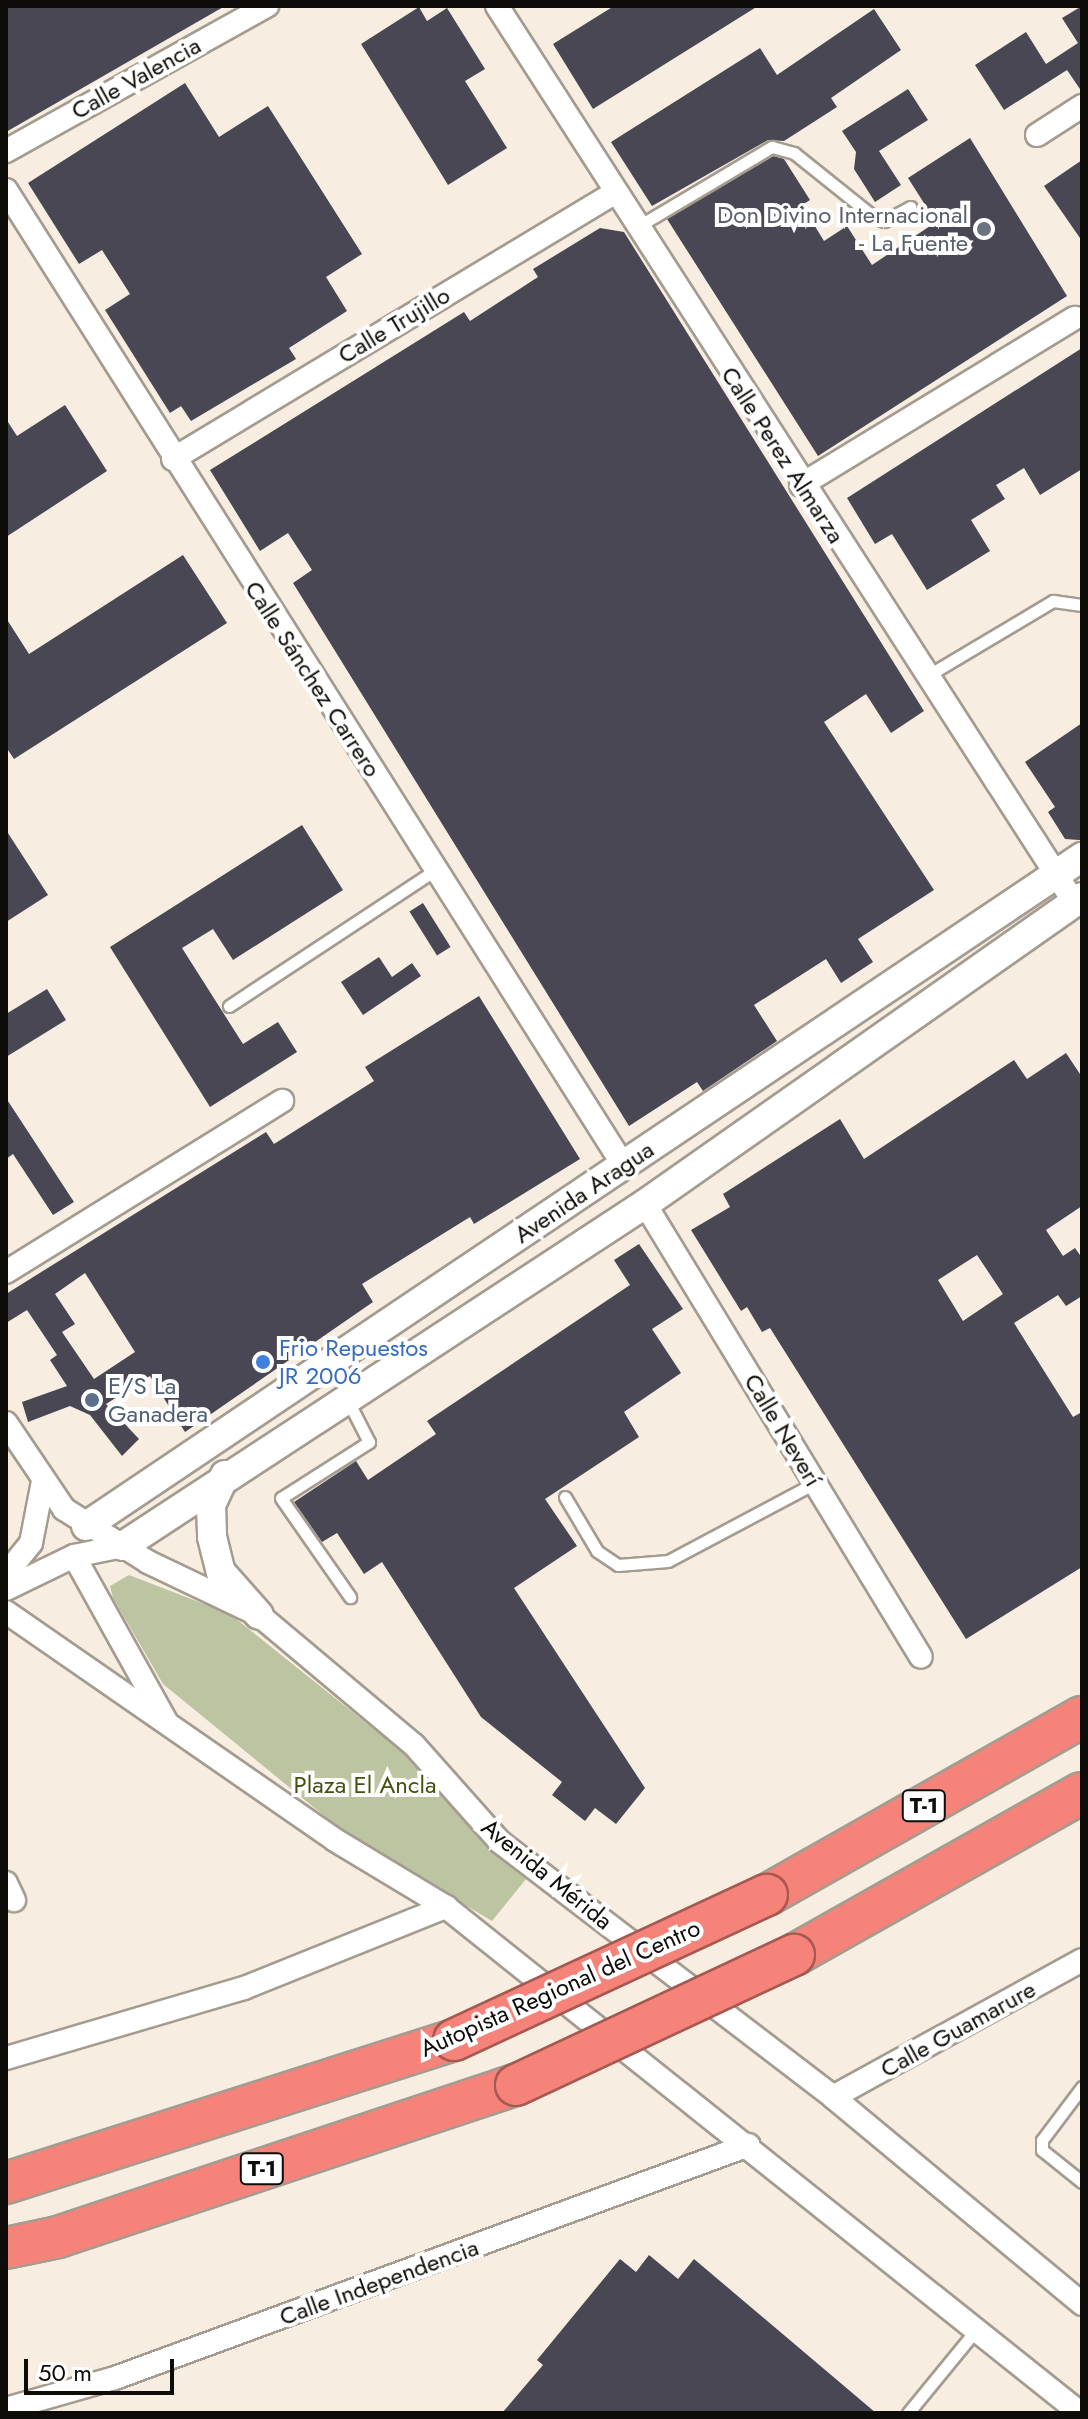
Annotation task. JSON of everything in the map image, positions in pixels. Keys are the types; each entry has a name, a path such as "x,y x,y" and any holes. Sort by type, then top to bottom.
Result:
{"highway":[{"name":"Autopista Regional del Centro","path":"6,2183 454,2040 767,1895 1082,1717"},
{"name":"T-1","path":"6,2248 516,2085 794,1955 1082,1793"}],"street":[{"name":"Calle Valencia","path":"6,151 267,6"},
{"name":"Calle Perez Almarza","path":"497,6 801,485 1055,875 1079,903"},
{"path":"1037,135 1082,106"},
{"name":"Calle Sánchez Carrero","path":"6,190 173,459 624,1166"},
{"name":"Calle Trujillo","path":"173,459 616,192"},
{"path":"801,485 1075,318"},
{"name":"Avenida Aragua","path":"86,1526 1082,857"},
{"name":"Avenida Aragua","path":"123,1546 225,1475 645,1204 1079,903"},
{"path":"6,1272 282,1101"},
{"name":"Calle Neverí","path":"645,1204 921,1657"},
{"name":"Avenida Mérida","path":"6,1423 43,1481 86,1526 259,1615 403,1735 500,1842 833,2097 1082,2304"},
{"path":"225,1475 211,1505 212,1537 221,1572 259,1615"},
{"path":"6,1574 31,1543 43,1481"},
{"path":"74,1556 86,1526"},
{"path":"6,1589 74,1556 123,1546"},
{"path":"74,1556 166,1721"},
{"path":"6,1612 335,1840 446,1907 749,2145 1080,2413"},
{"path":"6,2058 244,1988 446,1907"},
{"name":"Calle Guamarure","path":"833,2097 1082,1960"},
{"name":"Calle Independencia","path":"6,2409 115,2378 749,2145"}],"lane":[{"path":"637,227 772,147 794,153 874,217 884,221 910,207"},
{"path":"927,676 1053,601 1082,605"},
{"path":"229,1006 435,870"},
{"path":"346,1397 371,1436 369,1442 281,1498 350,1597"},
{"path":"565,1497 597,1551 618,1565 668,1561 815,1483"},
{"path":"1082,2087 1042,2140 1042,2150 1082,2182"},
{"path":"908,2413 977,2329"}],"green space":[{"name":"Plaza El Ancla","path":"129,1575 230,1614 415,1762 499,1858 526,1879 492,1921 350,1837 163,1684 113,1598 110,1586"}],"building":[{"path":"6,6 225,6 6,132"},
{"path":"614,6 758,6 593,109 553,44"},
{"path":"1082,6 1082,92 1067,70 1004,110 975,65 1026,32 1046,64 1078,43 1062,18"},
{"path":"419,7 427,21 447,8 485,69 465,81 507,148 448,185 361,44"},
{"path":"874,9 901,50 831,98 837,107 784,141 768,140 652,206 611,142 760,48 777,75"},
{"path":"185,83 219,137 268,106 362,254 326,277 347,311 289,348 296,359 191,421 181,406 170,413 105,310 130,294 102,250 79,264 28,183"},
{"path":"908,89 928,120 879,151 901,185 875,202 854,169 856,152 842,131"},
{"path":"970,138 1067,296 818,456 667,219 773,156 784,159 810,200 802,205 824,241 847,226 872,265 936,222 908,178"},
{"path":"1082,160 1082,241 1044,186"},
{"path":"600,228 624,232 924,711 891,733 866,694 824,722 934,890 858,939 873,962 841,983 826,959 754,1005 777,1041 703,1091 697,1082 629,1126 293,583 312,570 288,533 260,551 210,470 464,312 470,321 538,277 533,269"},
{"path":"1082,348 1082,469 1040,495 1024,468 996,485 1005,499 971,520 990,551 927,590 892,534 875,544 847,498"},
{"path":"65,405 107,471 6,537 6,419 17,436"},
{"path":"183,555 227,623 14,759 6,747 6,618 29,654"},
{"path":"1082,723 1082,840 1065,839 1048,812 1055,807 1025,762"},
{"path":"302,825 343,890 233,960 213,929 182,948 243,1044 278,1022 297,1052 210,1107 110,947"},
{"path":"6,830 48,895 6,922"},
{"path":"423,903 451,947 437,956 409,911"},
{"path":"379,957 392,977 412,963 421,976 363,1015 341,982"},
{"path":"47,989 66,1020 6,1057 6,1014"},
{"path":"479,996 580,1159 474,1224 470,1217 362,1284 373,1302 185,1432 150,1376 106,1404 139,1439 122,1456 90,1415 70,1406 28,1422 22,1402 67,1386 50,1360 57,1355 27,1310 6,1323 6,1294 266,1132 274,1144 374,1081 365,1067","holes":["85,1273 135,1352 94,1379 62,1332 75,1324 55,1294"]},
{"path":"1066,1053 1082,1077 1082,1206 1046,1230 1063,1256 1075,1248 1082,1258 1082,1296 1066,1306 1058,1295 1014,1323 1073,1417 1082,1412 1082,1567 966,1639 770,1328 762,1332 747,1307 741,1311 691,1230 730,1207 723,1194 840,1119 864,1159 1014,1060 1027,1079","holes":["977,1255 1003,1294 963,1321 938,1280"]},
{"path":"6,1098 74,1202 53,1215 13,1154 6,1159"},
{"path":"639,1244 683,1309 652,1329 681,1373 624,1412 639,1437 545,1499 577,1546 514,1588 645,1788 616,1824 595,1808 585,1821 552,1795 562,1782 481,1717 382,1562 364,1574 337,1533 322,1542 294,1502 356,1461 368,1480 436,1434 427,1421 630,1285 614,1260"},
{"path":"649,2255 678,2279 694,2259 876,2413 502,2413 543,2365 537,2360 620,2259 636,2272"}],"place":[{"name":"Don Divino Internacional - La Fuente","path":"984,229"},
{"name":"Frio Repuestos JR 2006","path":"263,1362"},
{"name":"E/S La Ganadera","path":"92,1400"}]}
